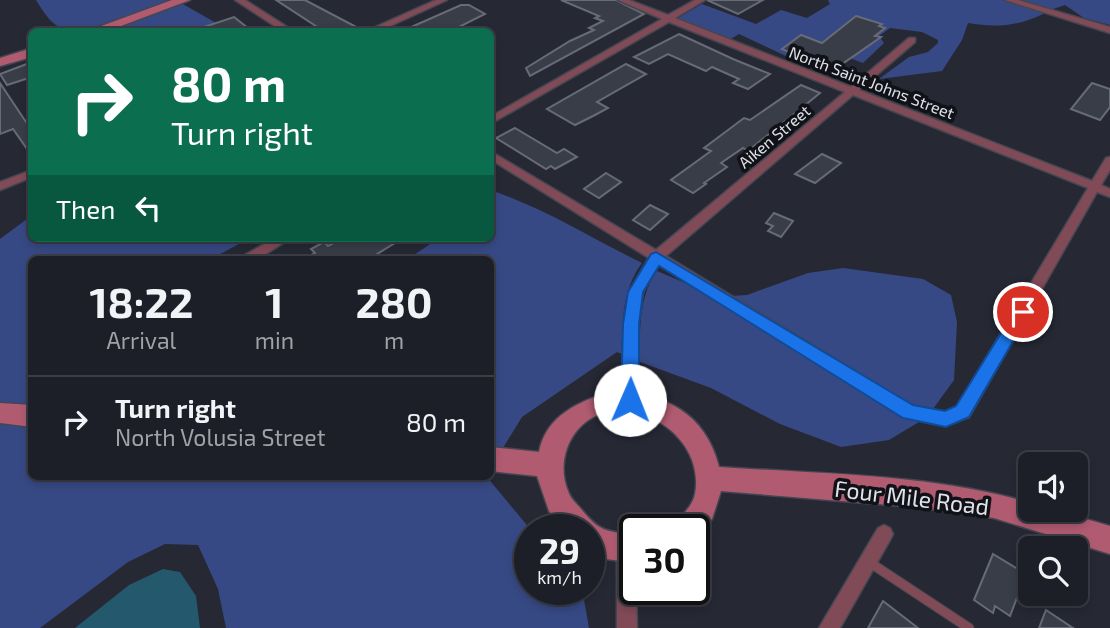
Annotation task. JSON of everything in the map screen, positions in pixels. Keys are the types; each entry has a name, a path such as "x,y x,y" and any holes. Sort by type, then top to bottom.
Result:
{"street":[{"path":"103,28 184,0"},
{"path":"239,0 284,28"},
{"path":"377,28 443,0"},
{"name":"North Saint Johns Street","path":"622,0 1110,193"},
{"path":"494,119 701,0"},
{"path":"1009,0 1110,30"},
{"name":"Aiken Street","path":"630,400 631,324 636,292 656,257 912,40"},
{"path":"0,62 28,53"},
{"path":"494,157 909,412 946,419 963,412 1110,160"},
{"path":"0,187 28,175"},
{"path":"253,256 278,242"},
{"path":"565,514 556,500 548,465 556,436 570,420 587,409 611,401 630,400 648,403 683,424 702,450 709,478 705,509 700,514"},
{"path":"0,413 28,416"},
{"path":"494,459 548,465"},
{"name":"Four Mile Road","path":"709,478 915,494 994,505 1110,540"},
{"path":"829,628 884,534"},
{"path":"626,628 627,605"}],"lane":[{"path":"868,561 969,628"}],"shaded area":[{"path":"36,0 175,0 92,28 62,28 45,14"},
{"path":"828,0 1003,0 1045,13 1008,25 968,23 962,40 942,71 879,79 909,57 928,52 938,40 922,32 890,28 879,36 884,43 863,63 810,43 788,57 739,34 729,40 676,19 702,4 756,24 781,10 807,18 830,4"},
{"path":"1016,0 1110,0 1110,25 1084,18 1065,5 1050,10"},
{"path":"181,3 225,28 110,28"},
{"path":"494,191 549,214 642,263 627,295 622,354 617,352 522,417 501,451 494,450 494,256 412,256 433,242 494,242"},
{"path":"28,218 28,242 243,242 217,256 28,256 28,407 0,404 0,239"},
{"path":"843,268 923,279 951,295 957,322 954,380 933,409 910,404 731,296 747,295 808,273"},
{"path":"657,271 690,285 906,418 919,422 889,440 841,447 780,424 711,388 640,362 643,303"},
{"path":"0,422 28,425 28,480 489,480 518,514 514,514 514,605 585,605 589,628 226,628 218,589 198,545 165,544 128,562 40,628 0,628"},
{"path":"163,569 180,572 196,596 200,628 75,628 129,585"}],"building":[{"path":"276,0 305,0 358,28 319,28"},
{"path":"561,0 616,0 644,14 530,76 526,68 570,41 594,30 589,28 603,21 595,18 599,16"},
{"path":"707,0 763,0 738,14"},
{"path":"461,5 469,5 485,14 457,28 409,28"},
{"path":"856,16 882,24 879,26 885,28 875,36 881,37 832,71 782,49 801,35 822,43"},
{"path":"234,17 248,28 201,28"},
{"path":"679,34 770,74 748,89 733,83 739,79 712,67 706,71 668,54 649,64 634,57"},
{"path":"28,64 28,78 7,85 0,74"},
{"path":"626,64 646,74 597,102 608,108 575,125 547,109"},
{"path":"0,83 28,125 28,150 13,129 0,134"},
{"path":"1092,83 1110,89 1110,107 1100,120 1071,109"},
{"path":"801,85 820,93 748,151 743,148 721,163 727,167 704,183 706,184 693,193 671,180 711,151 704,148 744,118 750,120"},
{"path":"515,128 557,153 564,149 577,157 555,169 551,166 546,169 496,138"},
{"path":"822,154 841,163 815,183 795,174"},
{"path":"606,173 621,182 599,198 584,189"},
{"path":"650,205 668,214 650,230 633,220"},
{"path":"774,213 793,221 781,237 768,231 773,226 766,223"},
{"path":"324,242 328,246 336,242 397,242 374,256 310,256 315,253 311,249"},
{"path":"993,554 1018,569 1018,595 1010,616 995,606 993,613 974,600"},
{"path":"883,601 918,628 868,628"},
{"path":"1046,610 1073,628 1039,628"}],"route":[{"path":"630,400 631,324 636,292 656,257 909,412 946,419 963,412 1023,312"}]}
